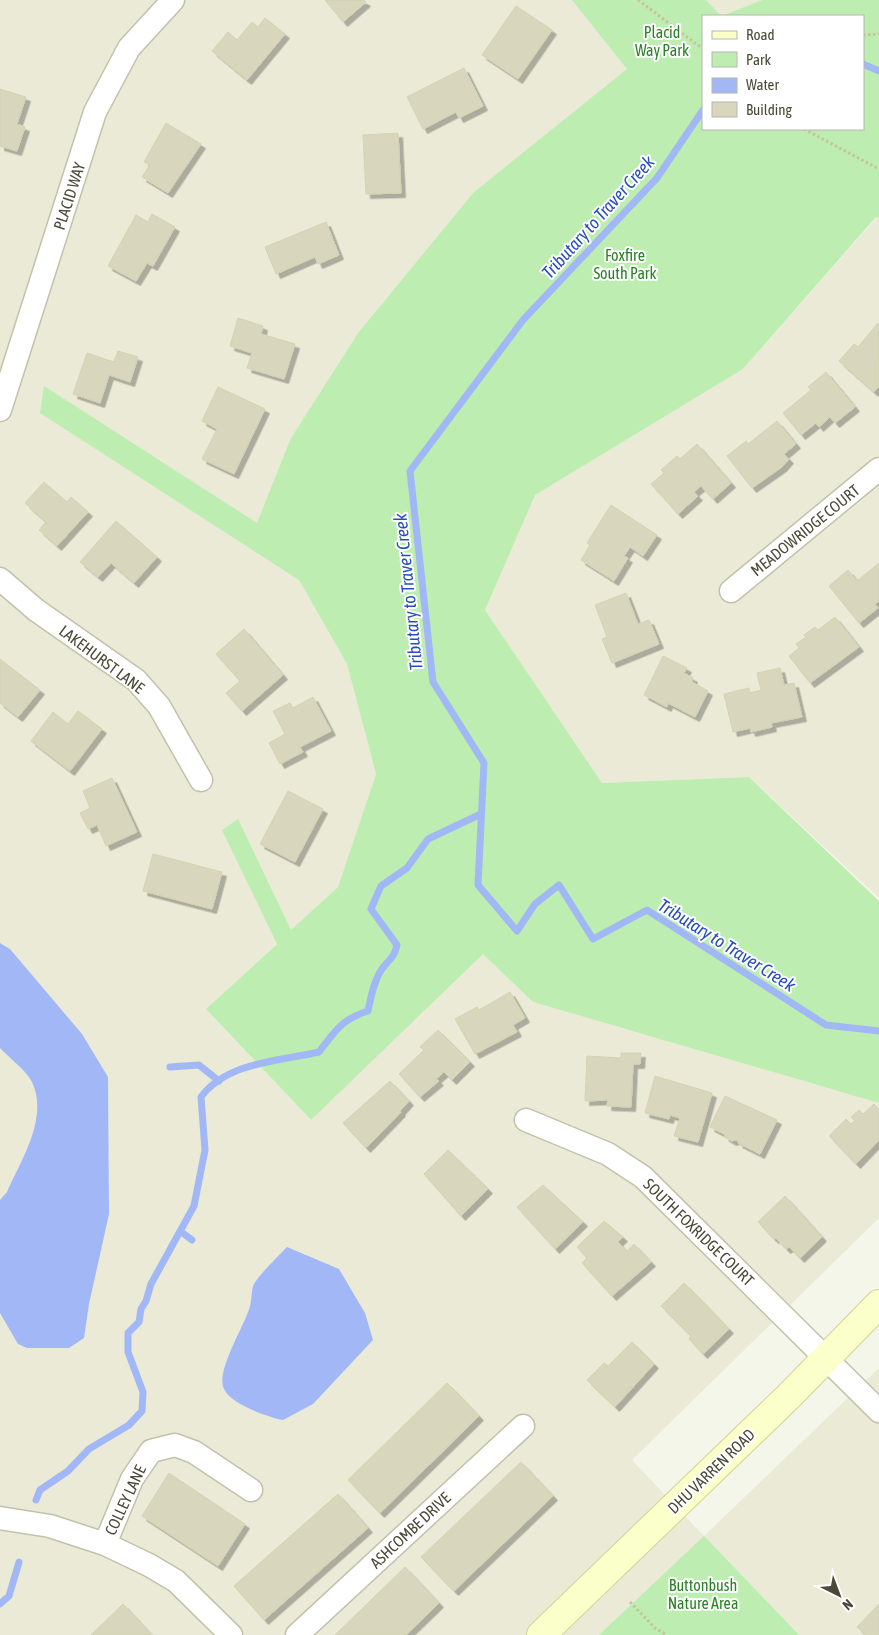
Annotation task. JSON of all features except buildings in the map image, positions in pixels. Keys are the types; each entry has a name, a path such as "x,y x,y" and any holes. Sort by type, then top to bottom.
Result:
{"main road":[{"name":"DHU VARREN ROAD","path":"541,1635 879,1304"}],"street":[{"name":"PLACID WAY","path":"0,410 96,112 129,48 173,0"},
{"name":"MEADOWRIDGE COURT","path":"731,591 879,469"},
{"name":"LAKEHURST LANE","path":"0,579 36,610 136,680 160,706 201,780"},
{"name":"SOUTH FOXRIDGE COURT","path":"526,1120 608,1154 643,1177 879,1411"},
{"name":"ASHCOMBE DRIVE","path":"297,1635 523,1426"},
{"name":"COLLEY LANE","path":"105,1544 132,1479 151,1451 175,1445 194,1452 251,1490"},
{"path":"0,1518 50,1526 105,1544 176,1581 231,1635"}],"path":[{"path":"638,0 702,48"},
{"path":"864,35 879,34"},
{"path":"806,130 879,169"},
{"path":"630,1602 655,1628 667,1635"}],"shaded area":[{"path":"0,0 762,0 723,15 702,15 473,193 358,333 291,438 299,580 347,664 376,774 338,887 206,1009 311,1120 483,953 533,1002 879,1103 879,1218 632,1460 704,1536 879,1368 879,1635 0,1635"},
{"path":"877,217 879,218 879,898 749,777 602,783 485,610 534,495 743,369"}],"green space":[{"name":"Foxfire South Park","path":"572,0 706,0 720,15 702,15 702,130 864,130 864,15 724,15 762,0 879,0 879,218 876,217 743,369 535,495 485,610 602,783 749,777 879,901 879,1103 533,1002 483,954 311,1120 206,1009 277,944 222,830 238,819 291,930 338,887 376,774 347,664 299,580 40,413 44,386 257,523 291,438 358,333 473,193 627,69"},
{"name":"Buttonbush Nature Area","path":"704,1536 799,1635 599,1635"}],"water":[{"path":"0,943 10,949 82,1034 108,1077 109,1214 89,1304 84,1338 69,1348 27,1348 18,1344 0,1313 0,1200 7,1192 26,1153 35,1124 37,1110 32,1082 22,1069 0,1048"},
{"path":"287,1247 339,1269 365,1313 373,1340 313,1404 283,1420 259,1413 234,1400 224,1389 222,1381 227,1360 250,1306 254,1284 265,1269"}],"waterway":[{"name":"Tributary to Traver Creek","path":"864,64 879,71"},
{"name":"Tributary to Traver Creek","path":"702,111 657,178 523,320 410,471 433,682 484,763 478,885 517,931 535,904 559,885 593,939 647,910 826,1025 879,1031"},
{"path":"36,1500 40,1490 68,1471 89,1449 129,1425 142,1411 143,1392 128,1352 128,1333 139,1322 141,1309 146,1301 151,1284 194,1206 205,1150 201,1097 212,1085 225,1076 239,1070 271,1061 319,1052 345,1022 368,1011 372,991 378,977 394,954 397,945 371,909 381,886 407,868 428,839 481,814"},
{"path":"170,1067 199,1065 219,1081"},
{"path":"180,1231 192,1240"},
{"path":"0,1604 9,1596 19,1562"}],"park label":[{"name":"Placid Way Park","path":"662,41"}]}
